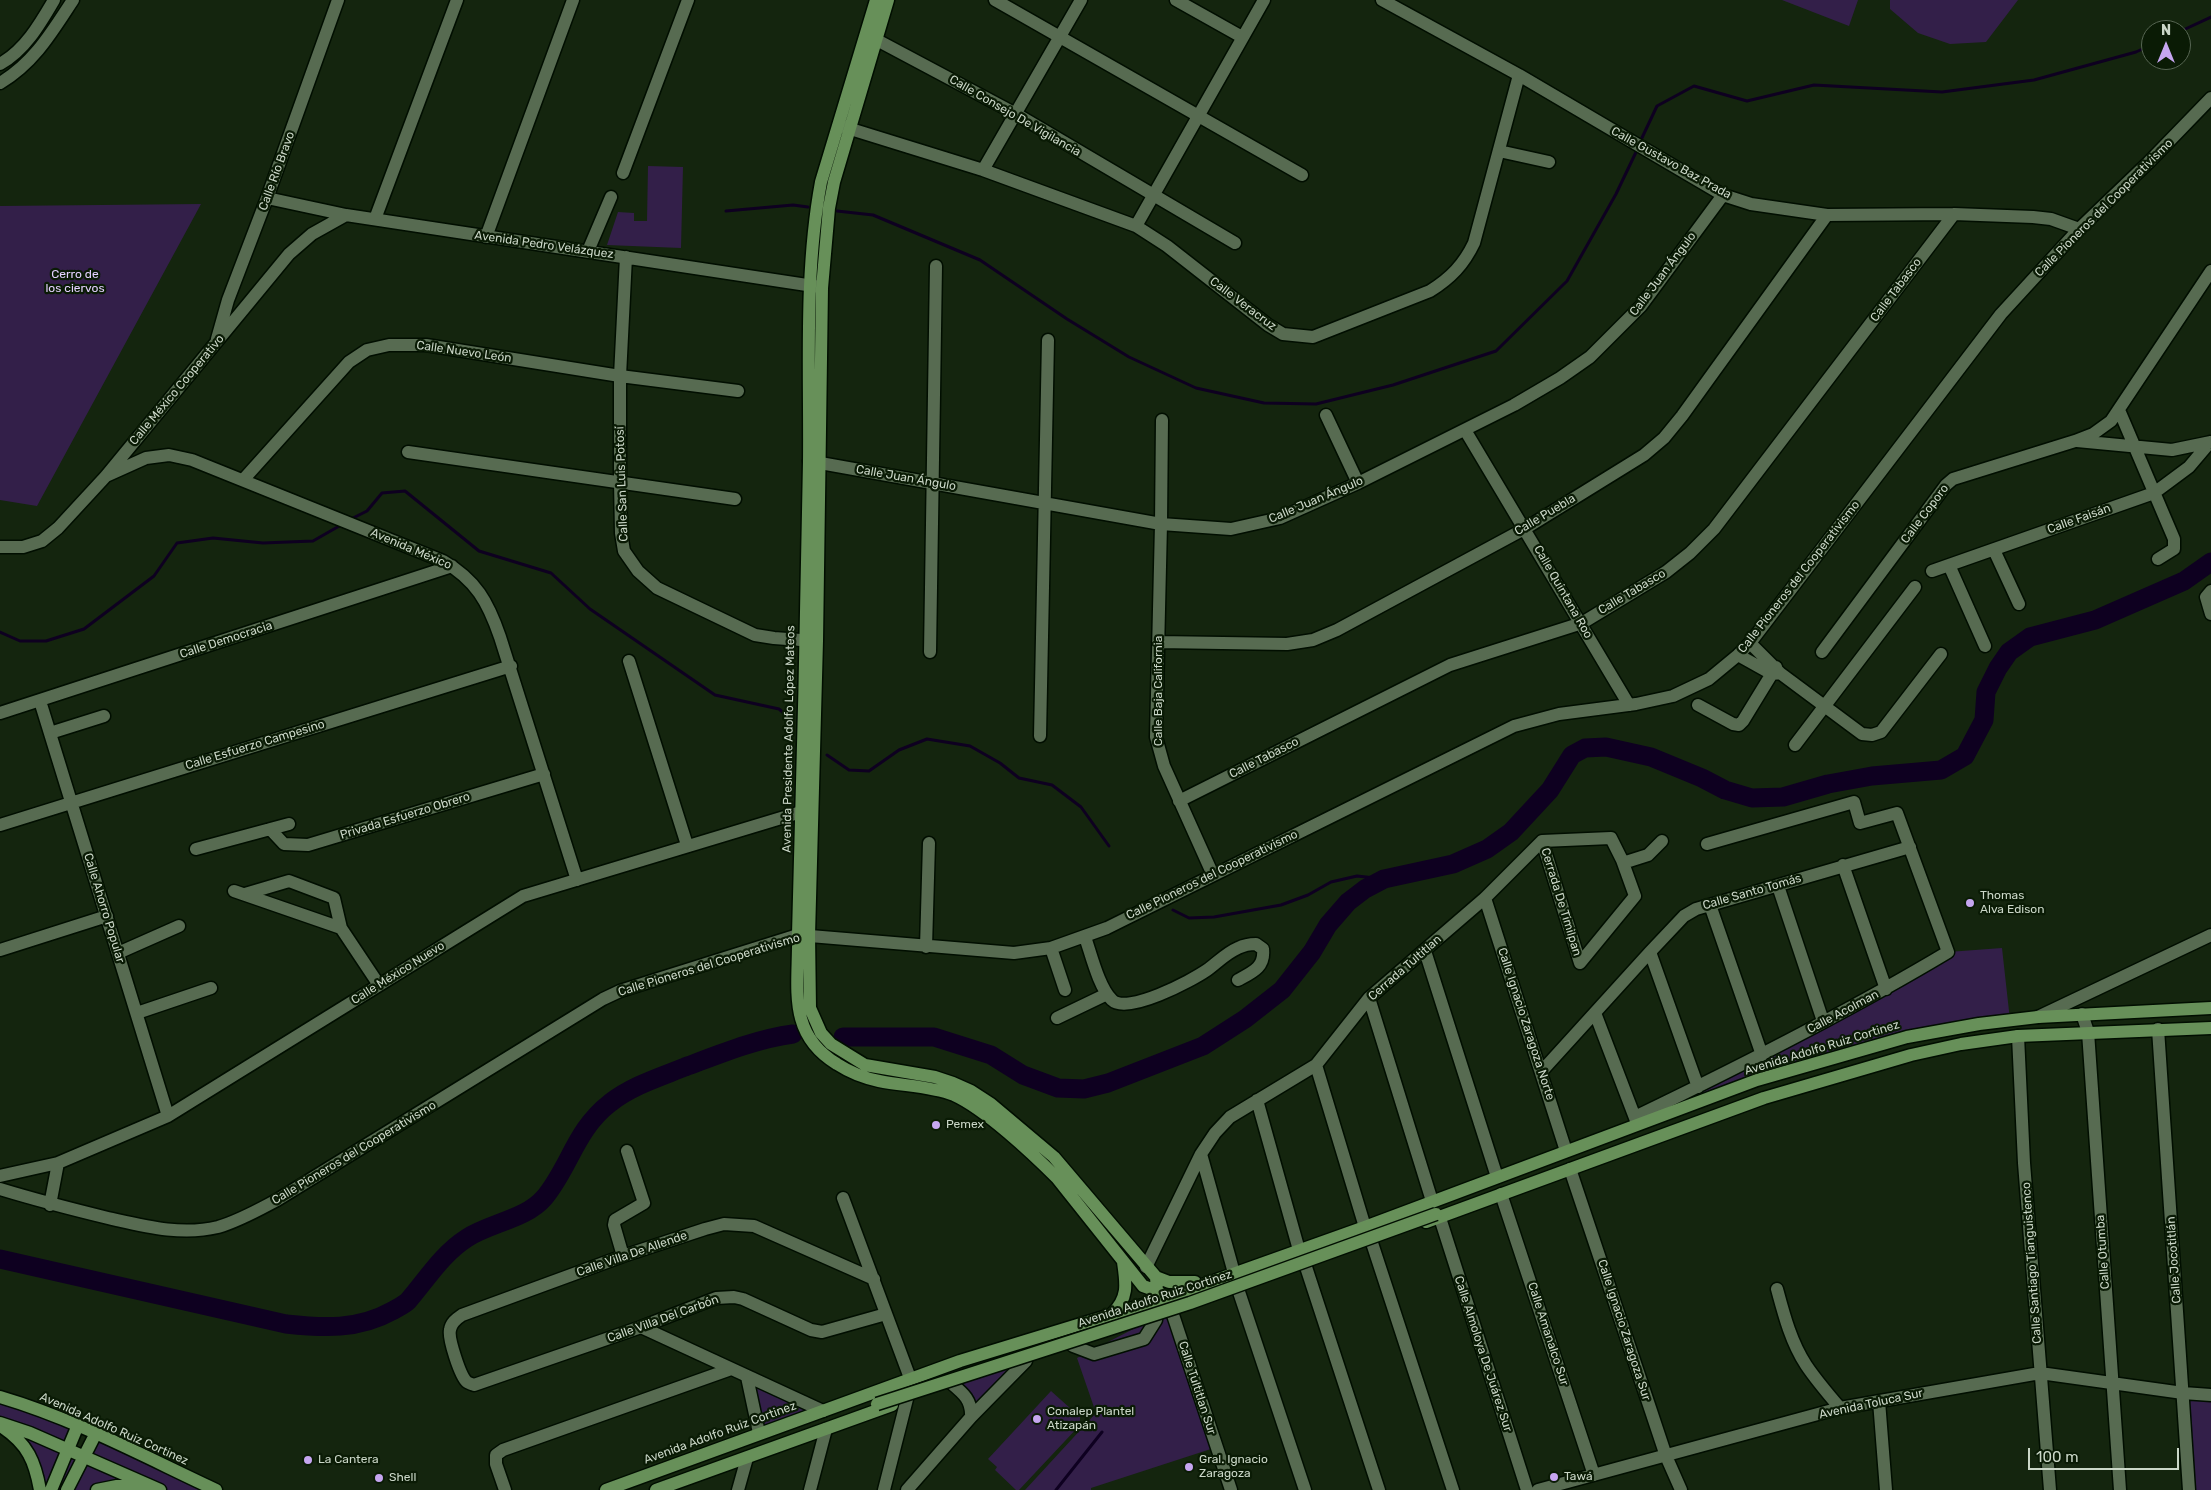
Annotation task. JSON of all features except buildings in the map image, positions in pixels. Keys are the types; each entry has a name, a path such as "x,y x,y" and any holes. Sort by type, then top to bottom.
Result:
{"main road":[{"name":"Avenida Presidente Adolfo López Mateos","path":"844,127 876,0"},
{"name":"Avenida Presidente Adolfo López Mateos","path":"888,0 820,191 816,287 808,810 804,935 799,1009 802,1026 816,1049 860,1077 941,1091 966,1102 1020,1144 1057,1178 1143,1286 1159,1296"},
{"name":"Avenida Presidente Adolfo López Mateos","path":"804,935 810,1008 821,1033 831,1044 865,1065 935,1077 971,1091 990,1104 1054,1157 1156,1277"},
{"name":"Avenida Adolfo Ruiz Cortinez","path":"662,1489 951,1383 1004,1369 1156,1320 1372,1243 1435,1210 1458,1193 1566,1151 1636,1121 1757,1080 1921,1034 1979,1024 2038,1017 2211,1008"},
{"name":"Avenida Adolfo Ruiz Cortinez","path":"606,1490 759,1433 845,1404 910,1378 978,1355 1111,1315 1159,1296 1234,1273 1365,1227 1435,1210 1470,1206 1764,1098 1924,1052 1961,1044 2018,1036 2211,1028"},
{"path":"1921,1034 1924,1052"},
{"name":"Avenida Adolfo Ruiz Cortinez","path":"845,1404 876,1401 1190,1304 1435,1210"},
{"path":"1333,1238 1339,1255"},
{"path":"1111,1315 1122,1303 1126,1293 1123,1262"},
{"path":"1156,1277 1159,1296 1173,1314"},
{"path":"1156,1277 1169,1282 1184,1284 1213,1280"},
{"path":"1004,1369 1018,1358 1036,1349 1141,1316 1147,1313 1159,1296"},
{"name":"Avenida Adolfo Ruiz Cortinez","path":"0,1397 50,1413 78,1425 216,1490"},
{"name":"Avenida Adolfo Ruiz Cortinez","path":"850,1420 876,1401"},
{"path":"0,1424 30,1433 157,1488"},
{"path":"0,1424 29,1453 35,1466 40,1490"},
{"path":"51,1490 78,1425"},
{"path":"67,1490 96,1433"},
{"path":"97,1490 116,1486 157,1488"}],"street":[{"path":"0,64 8,60 32,36 54,0"},
{"path":"0,83 17,72 43,46 74,0"},
{"name":"Calle Río Bravo","path":"216,343 228,300 267,198 338,0"},
{"path":"375,219 457,0"},
{"path":"486,237 573,0"},
{"path":"623,173 688,0"},
{"path":"995,0 1302,176"},
{"path":"983,170 1081,0"},
{"path":"1176,0 1242,37"},
{"path":"1136,226 1264,0"},
{"name":"Calle Gustavo Baz Prada","path":"1382,0 1519,75 1723,195 1751,204 1827,215 1954,214 2033,217 2051,219 2079,229"},
{"name":"Calle Consejo De Vigilancia","path":"875,39 1016,114 1152,196 1235,243"},
{"name":"Calle Veracruz","path":"844,127 983,170 1136,226 1167,246 1268,325 1283,334 1313,337 1430,291 1457,271 1466,260 1474,243 1519,75"},
{"name":"Calle Pioneros del Cooperativismo","path":"0,1189 50,1205 149,1227 173,1230 217,1227 238,1220 277,1200 602,999 620,991 804,935 926,947 1014,953 1051,948 1084,937 1514,726 1559,714 1661,699 1686,691 1709,679 1750,643 2001,314 2079,229 2149,162 2211,98"},
{"path":"1499,151 1549,162"},
{"name":"Calle Juan Ángulo","path":"814,461 1161,524 1215,529 1256,525 1280,518 1358,483 1465,430 1545,387 1590,357 1641,306 1723,195"},
{"name":"Avenida Pedro Velázquez","path":"267,198 346,215 816,287"},
{"path":"588,251 611,198"},
{"name":"Calle Tabasco","path":"1179,801 1450,665 1582,623 1666,572 1690,553 1714,529 1954,214"},
{"name":"Calle México Cooperativo","path":"0,546 23,547 42,542 58,528 106,476 289,254 312,234 346,215"},
{"name":"Calle Puebla","path":"1158,642 1287,644 1313,640 1337,630 1526,528 1644,455 1664,438 1682,416 1827,215"},
{"name":"Calle San Luis Potosí","path":"626,257 620,376 620,482 622,542 631,562 647,580 673,596 755,635 811,640"},
{"path":"930,652 936,266"},
{"name":"Calle Coporo","path":"1822,652 1953,479 2075,441 2103,428 2119,410 2211,271"},
{"path":"1040,736 1048,340"},
{"name":"Calle Nuevo León","path":"243,480 349,362 367,350 389,345 426,345 620,376 738,391"},
{"path":"2119,410 2175,544 2170,553 2158,559"},
{"path":"1326,415 1358,483"},
{"name":"Calle Baja California","path":"1162,420 1156,737 1164,766 1213,875"},
{"name":"Calle Quintana Roo","path":"1465,430 1526,528 1629,705"},
{"name":"Calle Coporo","path":"2075,441 2172,450 2211,442"},
{"name":"Calle Faisán","path":"1932,571 2154,492 2189,467 2211,442"},
{"path":"408,452 735,499"},
{"name":"Avenida México","path":"106,476 146,458 169,455 192,460 452,566 470,581 486,601 511,666 577,880"},
{"path":"1994,550 2019,604"},
{"path":"1949,565 1985,646"},
{"name":"Calle Democracia","path":"0,713 452,566"},
{"path":"1795,746 1915,588"},
{"path":"2208,594 2211,614"},
{"path":"1750,643 1776,672"},
{"path":"1738,655 1776,672 1862,734 1872,735 1881,732 1941,654"},
{"path":"629,661 687,845"},
{"name":"Calle Esfuerzo Campesino","path":"0,825 511,666"},
{"path":"1698,705 1733,724 1739,725 1744,721 1776,672"},
{"name":"Calle Ahorro Popular","path":"40,701 168,1116"},
{"path":"50,733 104,716"},
{"name":"Privada Esfuerzo Obrero","path":"270,829 284,844 308,845 544,774"},
{"path":"1708,844 1854,802 1860,823 1897,813 1910,847"},
{"name":"Calle México Nuevo","path":"0,1176 58,1163 168,1116 509,902 522,896 808,810"},
{"path":"196,849 289,824"},
{"name":"Cerrada De Timilpan","path":"1611,838 1622,860 1635,896 1580,963 1542,841 1611,838"},
{"path":"1628,875 1662,840"},
{"name":"Cerrada Tultitlan","path":"1146,1267 1201,1154 1215,1133 1230,1117 1316,1064 1369,998 1485,898 1542,841"},
{"path":"926,947 929,843"},
{"name":"Calle Santo Tomás","path":"1541,1072 1684,916 1696,909 1910,847"},
{"name":"Calle Acolman","path":"1636,1121 1698,1086 1762,1055 1886,989 1948,952 1910,847"},
{"path":"1622,860 1626,862 1648,855"},
{"path":"1843,865 1886,989"},
{"path":"341,928 240,893 289,881 334,898 341,928 379,985"},
{"path":"1778,886 1823,1021"},
{"name":"Calle Ignacio Zaragoza Norte","path":"1485,898 1566,1151"},
{"path":"1710,905 1762,1055"},
{"path":"0,950 107,916"},
{"path":"118,953 179,926"},
{"path":"2038,1017 2211,935"},
{"path":"1084,937 1107,994 1114,1002 1124,1005 1135,1003 1186,983 1208,970 1236,948 1256,944 1263,949 1264,958 1260,967 1238,980"},
{"path":"1051,948 1065,990"},
{"path":"1425,951 1497,1177"},
{"path":"1650,952 1698,1086"},
{"path":"137,1013 211,988"},
{"path":"1057,1018 1107,994"},
{"name":"Calle Almoloya De Juárez Sur","path":"1369,998 1435,1210 1526,1490"},
{"path":"1595,1014 1636,1121"},
{"name":"Calle Otumba","path":"2082,1014 2088,1032 2120,1490"},
{"name":"Calle Jocotitlán","path":"2158,1029 2189,1490"},
{"name":"Calle Santiago Tianguistenco","path":"2018,1036 2024,1163 2050,1490"},
{"path":"1316,1064 1365,1227"},
{"path":"1256,1100 1299,1250"},
{"path":"623,1256 614,1225 615,1220 644,1203 627,1151"},
{"path":"1201,1154 1234,1273"},
{"path":"50,1205 58,1163"},
{"name":"Calle Ignacio Zaragoza Sur","path":"1570,1169 1666,1456 1681,1490"},
{"name":"Calle Amanalco Sur","path":"1501,1194 1594,1474"},
{"path":"843,1198 910,1378"},
{"name":"Calle Villa De Allende","path":"467,1382 462,1376 450,1337 450,1329 454,1321 462,1315 705,1228 724,1224 754,1226 874,1279"},
{"path":"1372,1243 1453,1490"},
{"path":"1306,1267 1379,1490"},
{"path":"1777,1289 1786,1322 1806,1365 1840,1408"},
{"path":"1239,1292 1305,1490"},
{"name":"Calle Villa Del Carbón","path":"467,1382 474,1385 482,1384 725,1296 743,1300 811,1330 822,1332 886,1314"},
{"name":"Calle Tultitlan Sur","path":"1173,1314 1231,1490"},
{"path":"641,1327 823,1411"},
{"path":"907,1490 971,1417 1026,1362"},
{"path":"505,1490 496,1464 496,1455 503,1450 731,1369"},
{"name":"Avenida Toluca Sur","path":"1538,1490 1840,1408 2040,1372 2112,1384 2211,1395"},
{"path":"748,1377 759,1433"},
{"path":"951,1383 967,1397 971,1407 971,1417"},
{"path":"884,1490 907,1399"},
{"path":"1879,1401 1886,1490"},
{"path":"810,1490 826,1429"},
{"path":"738,1490 747,1458"}],"green space":[{"path":"1782,0 1858,0 1849,26"},
{"path":"1890,0 2018,0 1986,42 1950,44 1918,33 1890,9"},
{"path":"648,166 683,167 681,248 607,245 618,212 634,213 634,221 647,221"},
{"name":"Cerro de los ciervos","path":"201,204 37,506 0,500 0,206"},
{"path":"2002,948 2010,1020 1907,1037 1638,1125 1948,952"},
{"path":"1173,1315 1217,1447 1091,1488 1091,1490 1025,1490 1096,1413 1077,1358 1143,1324"},
{"path":"1026,1361 971,1417 951,1383"},
{"path":"747,1377 823,1411 759,1433"},
{"path":"1051,1391 1080,1417 1080,1425 1019,1490 1016,1490 995,1470 997,1467 988,1459"},
{"path":"2183,1393 2211,1395 2211,1490 2189,1490"},
{"path":"0,1397 78,1425 67,1448 85,1456 96,1433 216,1490 40,1490 35,1465 0,1426"}],"waterway":[{"path":"2191,26 2211,17"},
{"path":"1640,142 1657,106 1694,86 1747,101 1814,85 1942,92 2034,80 2141,50"},
{"path":"837,211 873,215 980,260 1067,319 1129,357 1196,388 1264,403 1316,404 1393,385 1496,351 1567,281 1616,194 1638,148"},
{"path":"726,211 793,205 808,207"},
{"path":"351,519 367,511 382,493 405,491 479,551 551,573 590,609 715,695 779,709 793,721"},
{"path":"0,632 20,641 46,641 84,629 154,576 177,543 213,538 263,543 313,541 341,525"},
{"path":"843,1037 934,1037 991,1055 1023,1075 1058,1088 1084,1089 1108,1083 1203,1046 1245,1019 1282,990 1312,952 1328,925 1348,902 1365,889 1384,879 1453,864 1487,849 1511,832 1550,790 1572,755 1585,748 1606,747 1651,757 1702,778 1725,790 1752,798 1783,797 1828,784 1872,776 1941,770 1965,756 1984,720 1986,692 1998,668 2009,652 2030,637 2095,620 2184,581 2211,562"},
{"path":"827,755 849,770 869,771 899,750 927,739 970,746 1000,763 1019,778 1052,785 1081,807 1109,846"},
{"path":"1173,910 1189,918 1214,917 1281,905 1308,895 1331,882 1357,876 1384,879"},
{"path":"0,1259 286,1324 327,1327 366,1322 392,1311 406,1302 442,1259 458,1244 486,1228 528,1211 544,1198 589,1125 598,1114 618,1097 646,1082 725,1052 765,1039 793,1034"},
{"path":"1056,1490 1102,1432"}],"place":[{"name":"Thomas Alva Edison","path":"1970,903"},
{"name":"Pemex","path":"936,1125"},
{"name":"Conalep Plantel Atizapán","path":"1037,1419"},
{"name":"La Cantera","path":"308,1460"},
{"name":"Gral. Ignacio Zaragoza","path":"1189,1467"},
{"name":"Tawá","path":"1554,1477"},
{"name":"Shell","path":"379,1478"}]}
